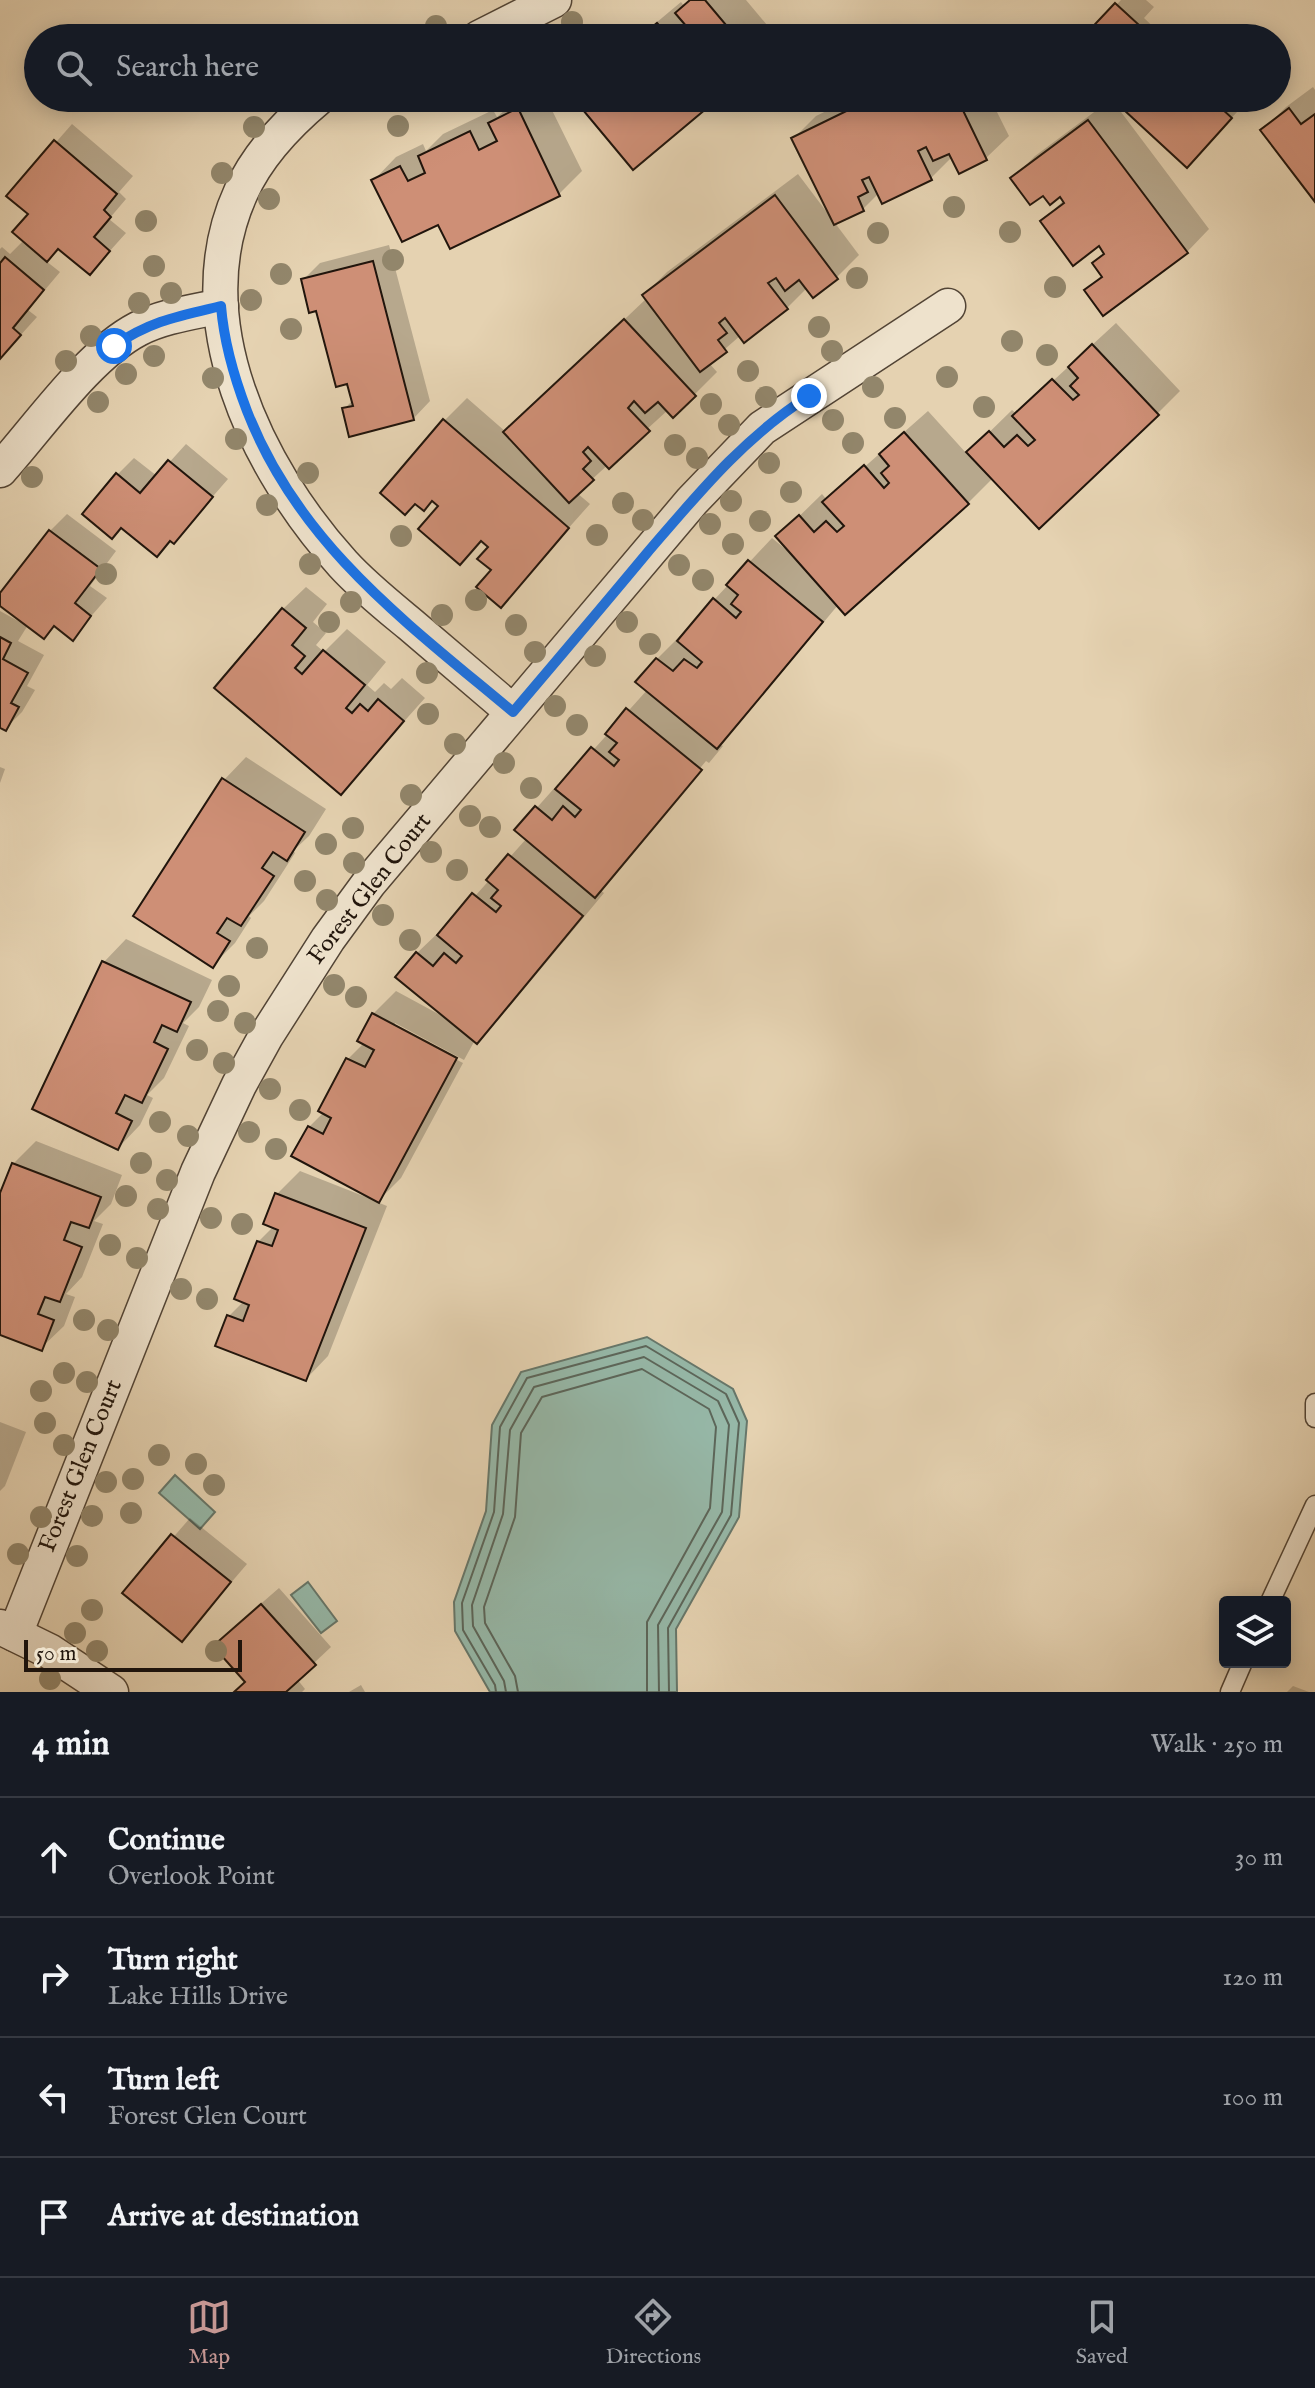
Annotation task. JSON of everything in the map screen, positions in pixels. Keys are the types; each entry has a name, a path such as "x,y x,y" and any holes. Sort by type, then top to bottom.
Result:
{"street":[{"path":"502,24 534,5"},
{"path":"303,112 278,136 242,190 224,246 223,331 239,390 258,439 288,494 324,542 353,574 513,712"},
{"path":"0,470 73,387 114,346 138,329 221,306"},
{"name":"Forest Glen Court","path":"8,1631 189,1195 239,1085 293,993 347,912 692,501 762,428 948,306"},
{"path":"8,1631 68,1662 111,1692"}],"lane":[{"path":"1315,1403 1315,1418"},
{"path":"1273,1596 1315,1505"},
{"path":"1230,1692 1240,1668"}],"water":[{"path":"647,1337 733,1389 747,1421 739,1517 676,1629 677,1692 490,1692 455,1631 454,1602 486,1511 492,1425 521,1372"},
{"path":"175,1475 215,1512 200,1529 159,1493"},
{"path":"308,1582 337,1621 321,1633 291,1595"}],"building":[{"path":"690,0 705,0 725,24 684,24 675,13"},
{"path":"1115,3 1138,24 1095,24"},
{"path":"1291,111 1301,124 1315,114 1315,202 1260,130 1284,112"},
{"path":"510,112 520,112 560,196 450,249 438,225 402,242 371,180 400,166 408,181 425,173 418,156 470,131 479,150 497,141 488,123"},
{"path":"585,112 702,112 633,170"},
{"path":"844,112 964,112 987,160 959,174 949,154 933,161 926,147 918,151 932,180 882,204 869,177 862,180 868,192 858,197 864,211 834,225 791,138"},
{"path":"1126,112 1225,112 1232,118 1187,168"},
{"path":"1088,120 1188,253 1103,316 1084,290 1102,277 1092,263 1104,254 1099,246 1073,266 1040,221 1064,203 1060,197 1050,205 1043,196 1030,205 1010,178"},
{"path":"54,140 117,194 104,210 111,217 94,237 110,251 90,275 58,249 47,262 12,232 28,214 6,196"},
{"path":"775,195 838,279 813,298 799,280 785,291 776,278 768,283 788,309 744,343 725,318 719,323 727,333 718,340 727,352 700,372 642,295"},
{"path":"5,257 44,290 13,328 21,335 0,359 0,263"},
{"path":"373,261 414,420 349,437 342,408 353,406 347,384 336,387 316,311 309,313 301,279"},
{"path":"624,319 696,396 673,418 658,402 645,413 634,401 628,408 650,431 609,469 588,447 583,452 591,461 583,469 594,480 569,503 503,432"},
{"path":"1092,344 1159,415 1039,529 966,452 989,431 1004,447 1017,435 1028,446 1035,440 1012,416 1052,379 1073,400 1079,395 1070,386 1078,378 1068,367"},
{"path":"443,419 569,528 501,608 476,587 491,570 477,559 488,547 481,541 460,565 418,529 438,506 432,501 424,511 415,504 405,515 380,493"},
{"path":"904,432 969,504 845,615 775,536 799,515 814,532 826,521 837,532 844,526 822,502 864,465 884,488 889,483 881,473 889,466 879,454"},
{"path":"168,460 213,497 174,544 170,541 157,557 121,528 112,539 82,514 116,473 140,493"},
{"path":"49,530 101,569 75,603 91,616 73,641 54,626 44,639 0,606 0,593"},
{"path":"748,560 823,622 717,749 635,682 656,658 673,671 684,659 697,668 702,662 677,641 713,598 736,618 741,612 731,604 738,595 726,585"},
{"path":"282,608 306,628 292,645 305,656 295,668 302,674 323,650 365,685 346,708 352,713 360,704 368,711 378,699 404,721 341,795 214,688"},
{"path":"0,637 11,643 3,659 28,673 11,703 19,707 6,731 0,728"},
{"path":"626,708 702,770 595,898 514,830 535,806 552,820 563,806 575,817 581,810 555,789 591,747 614,766 619,760 609,752 617,743 605,734"},
{"path":"222,778 305,832 287,861 273,852 262,868 274,876 241,926 227,918 217,933 230,941 213,968 133,916"},
{"path":"508,854 583,916 477,1044 395,977 416,952 433,966 444,953 456,963 462,956 437,935 472,893 496,912 501,906 491,898 498,890 486,880"},
{"path":"102,961 191,1002 177,1032 162,1025 154,1042 168,1049 142,1103 125,1095 116,1113 132,1121 118,1150 32,1109"},
{"path":"372,1013 457,1058 379,1203 291,1156 308,1126 323,1134 331,1118 318,1111 346,1058 365,1067 374,1050 357,1041"},
{"path":"12,1163 101,1197 89,1228 71,1222 64,1240 82,1247 60,1302 45,1297 38,1314 54,1320 42,1351 0,1335 0,1193"},
{"path":"275,1193 366,1228 306,1381 215,1346 227,1315 243,1321 249,1305 234,1299 257,1241 272,1246 278,1230 263,1224"},
{"path":"171,1534 231,1582 182,1642 122,1593"},
{"path":"261,1604 316,1665 286,1692 234,1692 245,1682 213,1646"}],"route":[{"path":"114,346 138,329 221,306 223,331 239,390 258,439 288,494 346,567 513,712 738,451 762,428 809,396"}]}
